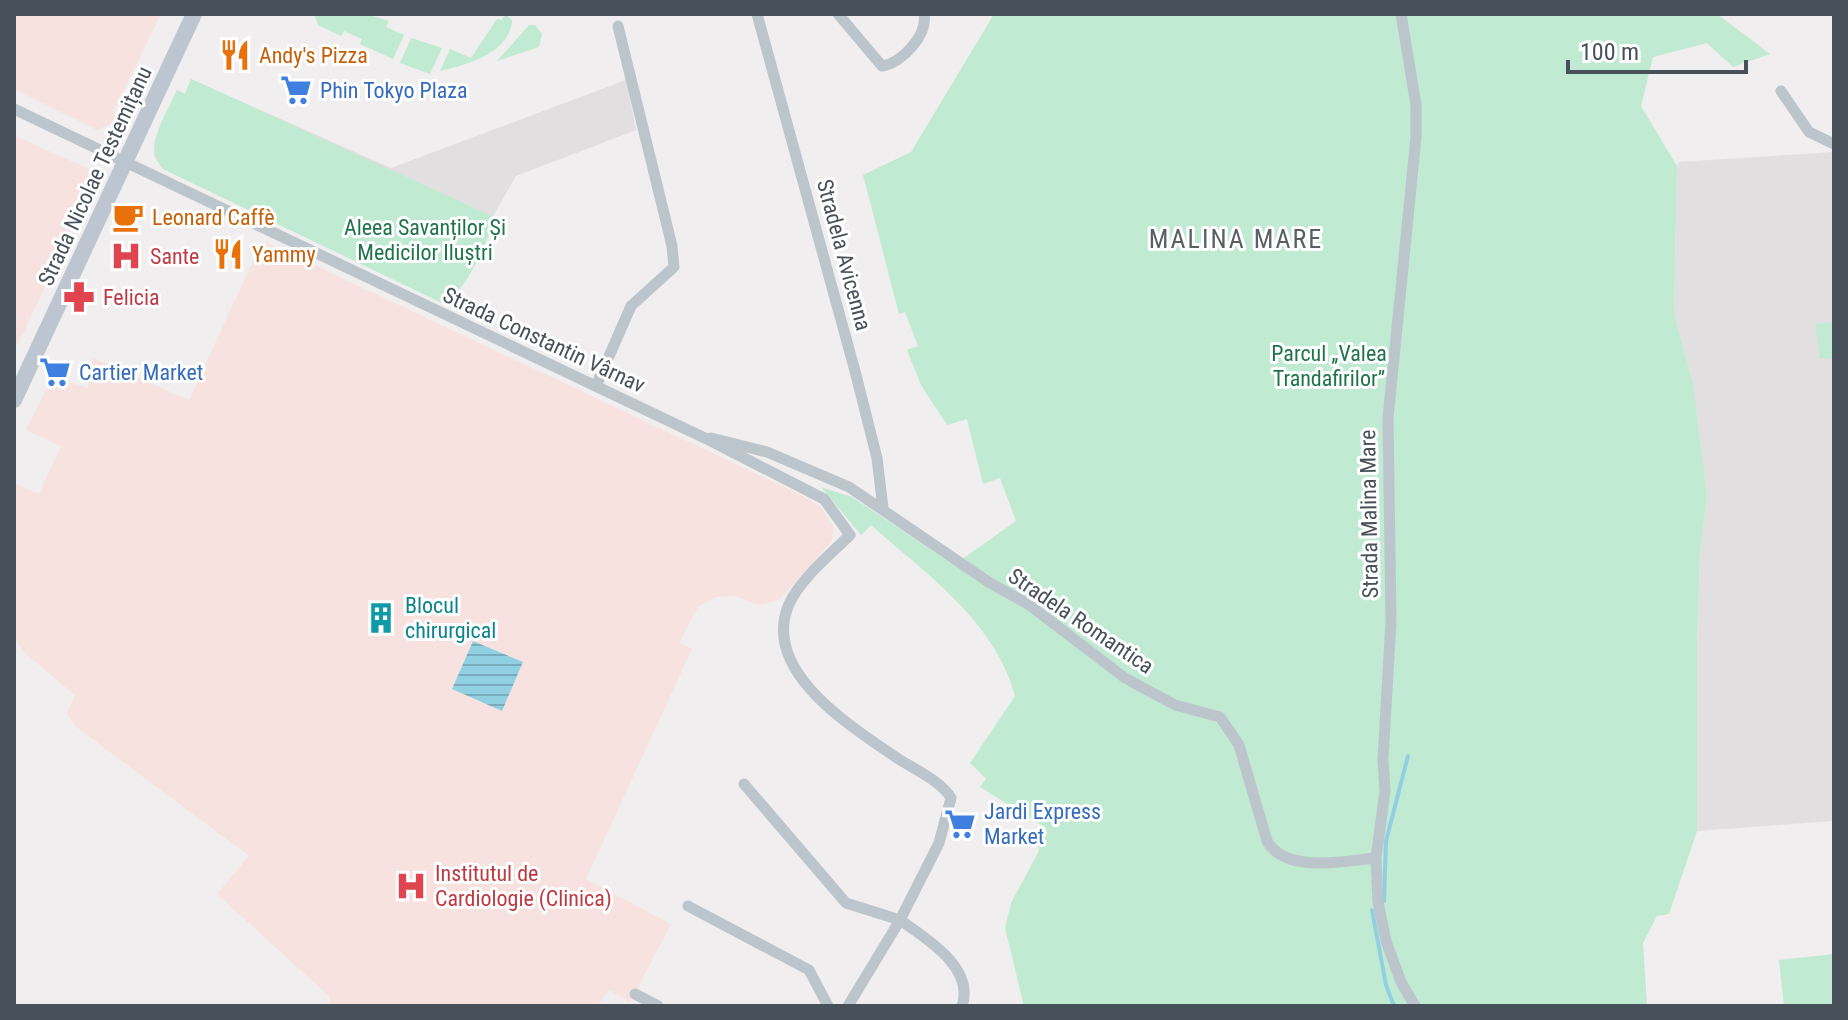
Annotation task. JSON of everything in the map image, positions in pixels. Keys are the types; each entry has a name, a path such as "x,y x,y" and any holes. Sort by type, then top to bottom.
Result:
{"main road":[{"name":"Strada Nicolae Testemițanu","path":"14,400 194,14"}],"street":[{"name":"Stradela Avicenna","path":"757,14 859,385 877,458 883,508"},
{"path":"838,14 882,66 902,56 919,37 925,27 924,14"},
{"name":"Strada Malina Mare","path":"1401,14 1416,105 1416,137 1388,418 1391,621 1383,759 1385,791 1376,858 1378,902 1386,941 1401,982 1415,1006"},
{"path":"596,386 631,306 674,267 669,233 618,26"},
{"path":"1781,91 1809,132 1834,144"},
{"name":"Strada Constantin Vârnav","path":"14,109 703,437 824,499 850,535 790,601 785,632 797,674 818,697 876,743 942,787 951,798 939,843 900,920"},
{"name":"Stradela Romantica","path":"703,437 737,442 779,456 849,487 978,575 1028,604 1125,678 1175,705 1220,717 1239,745 1267,841 1276,853 1295,860 1338,862 1376,858"},
{"path":"744,784 846,903 900,920 955,965 962,976 962,1006"},
{"path":"688,906 809,970 828,1006"},
{"path":"848,1006 900,920"},
{"path":"635,994 658,1006"}],"shaded area":[{"path":"14,14 161,14 113,112 118,120 97,130 14,89"},
{"name":"Aleea Savanților Și Medicilor Iluștri","path":"191,79 391,168 626,80 636,130 516,176 493,216 494,223 475,264 448,304 163,169 154,156 154,142 177,90 185,94"},
{"path":"14,135 97,173 18,345 14,343"},
{"path":"1834,152 1834,821 1697,831 1697,647 1700,553 1707,496 1693,384 1674,313 1677,166 1679,162"},
{"path":"266,242 801,495 821,507 834,528 832,541 779,600 760,605 734,596 715,597 698,607 679,643 692,649 586,879 671,924 630,1002 609,990 597,1006 328,1006 330,997 217,894 249,856 75,726 67,713 75,695 27,655 14,637 14,483 39,494 61,446 26,430 53,377 88,388 93,358 189,400 259,248"}],"green space":[{"path":"314,14 366,14 389,21 386,27 404,35 393,59 360,44 362,39 344,31 341,36 318,25"},
{"path":"505,14 512,20 510,31 496,49 474,61 440,71 450,49 471,58 497,19 502,20"},
{"name":"Parcul „Valea Trandafirilor”","path":"994,14 1717,14 1770,54 1733,67 1707,43 1653,57 1641,106 1677,166 1674,313 1693,384 1707,496 1700,553 1697,647 1697,831 1669,914 1657,916 1643,943 1647,1006 1024,1006 1005,928 1011,903 1039,851 1038,845 1046,828 980,787 986,779 970,763 1015,696 1006,669 992,645 956,601 871,525 861,535 821,487 852,497 954,565 1016,521 1000,478 983,484 967,419 947,425 921,385 907,350 918,346 905,312 899,314 863,175 911,152"},
{"path":"529,25 535,25 542,34 539,47 497,61"},
{"path":"411,38 442,48 430,74 400,63"},
{"name":"Aleea Savanților Și Medicilor Iluștri","path":"191,79 492,216 483,250 451,300 444,304 163,169 155,150 158,130 177,90 185,94"},
{"path":"1834,322 1834,358 1820,359 1816,324"},
{"path":"1834,954 1834,1006 1784,1006 1779,960"}],"water":[{"path":"473,641 523,662 502,711 452,689"}],"waterway":[{"path":"1384,901 1386,841 1408,756"},
{"path":"1372,910 1386,985 1394,1006"}],"place":[{"name":"Andy's Pizza","path":"235,55"},
{"name":"Phin Tokyo Plaza","path":"296,90"},
{"name":"Leonard Caffè","path":"128,217"},
{"name":"Yammy","path":"228,254"},
{"name":"Sante","path":"126,256"},
{"name":"Felicia","path":"79,297"},
{"name":"Cartier Market","path":"55,372"},
{"name":"Blocul chirurgical","path":"381,618"},
{"name":"Jardi Express Market","path":"960,824"},
{"name":"Institutul de Cardiologie (Clinica)","path":"411,886"}],"district":[{"name":"MALINA MARE","path":"1236,239"}]}
